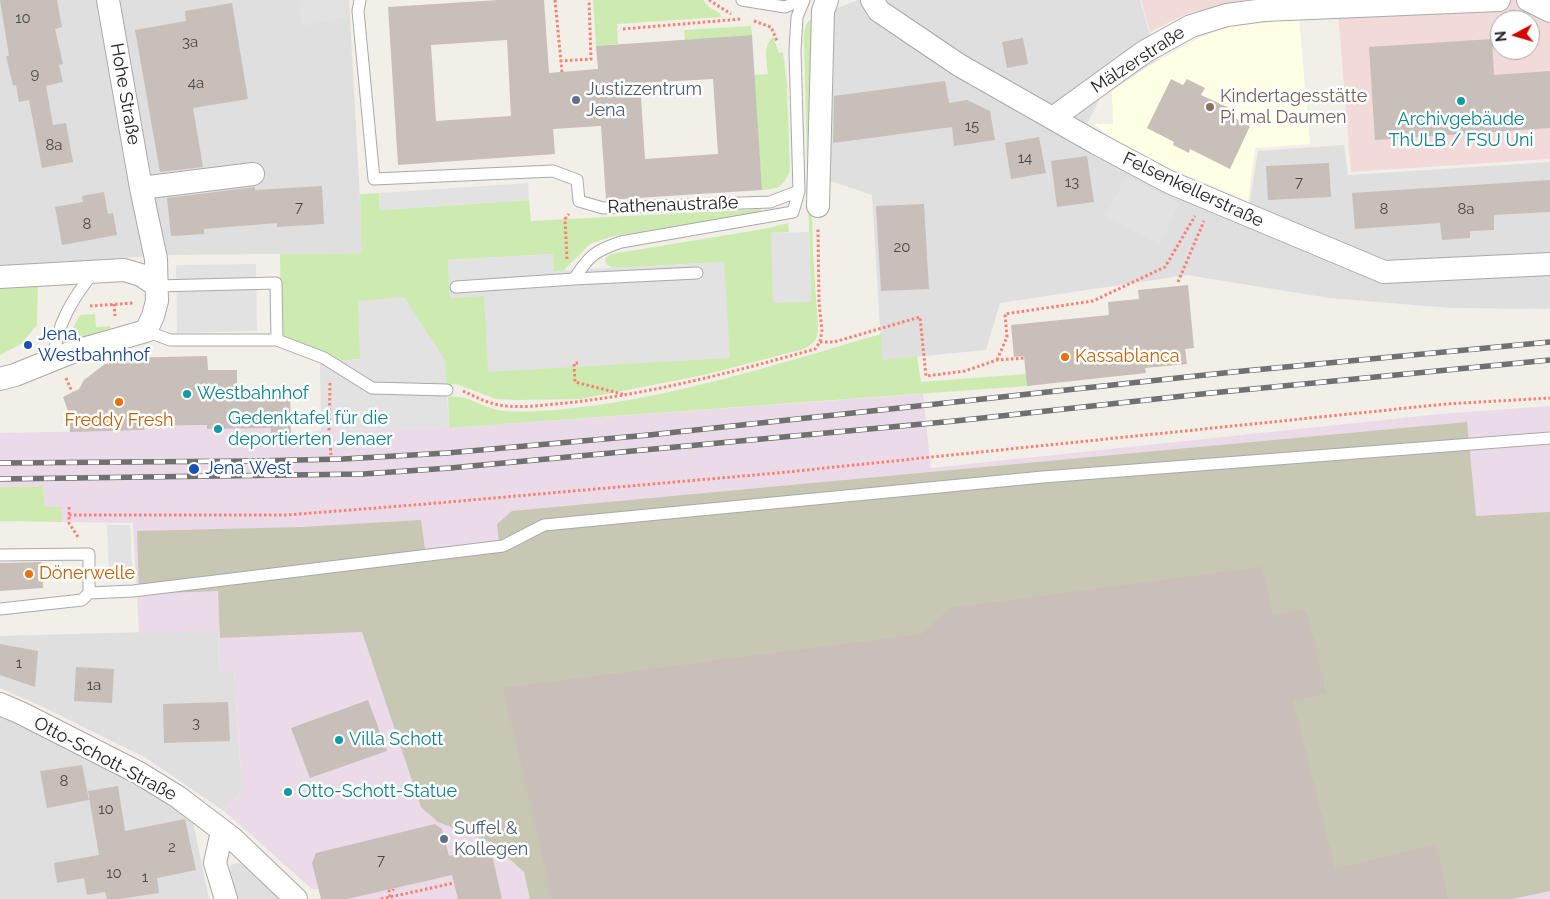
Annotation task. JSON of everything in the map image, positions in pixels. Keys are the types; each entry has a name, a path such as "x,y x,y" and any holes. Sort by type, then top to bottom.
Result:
{"street":[{"name":"Hohe Straße","path":"108,0 156,259 156,294 153,316 146,331"},
{"path":"818,206 822,10 827,0"},
{"name":"Felsenkellerstraße","path":"872,0 879,11 959,65 1161,178 1202,204 1384,272 1550,264"},
{"name":"Mälzerstraße","path":"1053,118 1144,52 1192,26 1227,15 1264,10 1498,0"},
{"path":"1528,0 1550,11"},
{"path":"142,188 253,174"},
{"path":"0,277 124,270 141,275 156,294"},
{"path":"0,379 15,375 54,358 146,331"},
{"name":"Otto-Schott-Straße","path":"0,704 139,773 178,797 232,838 296,899"},
{"path":"222,830 215,863 226,899"}],"lane":[{"path":"360,0 358,11 374,179 553,171 577,180 579,201"},
{"path":"742,0 785,7 803,0"},
{"path":"571,279 591,255 603,248 621,242 793,212 799,191 795,47 797,17 803,0"},
{"name":"Rathenaustraße","path":"579,201 603,208 770,202 799,191"},
{"path":"54,358 57,336 69,307 93,272"},
{"path":"456,287 697,273"},
{"path":"156,294 276,283 276,340"},
{"path":"146,331 170,340 276,340 324,358 372,388 447,390"},
{"path":"0,609 82,600 89,594 134,591 503,546 544,525 1043,478 1550,438"},
{"path":"0,555 89,554 89,594"}],"path":[{"path":"555,0 562,72"},
{"path":"560,61 591,59 589,0"},
{"path":"623,28 744,18 728,14 709,0"},
{"path":"752,21 771,27 780,50 795,47"},
{"path":"571,279 565,219 579,201"},
{"path":"1178,282 1207,215 1202,204"},
{"path":"998,360 1008,337 1005,314 1093,301 1165,267 1202,204"},
{"path":"447,390 458,390 490,403 509,406 551,405 612,398 722,375 815,349 820,342 822,330 819,303 818,206"},
{"path":"69,307 156,294"},
{"path":"820,342 834,342 920,317 926,376 965,371 998,360 1024,358"},
{"path":"330,362 331,455"},
{"path":"578,363 574,363 575,382 627,395"},
{"path":"68,381 72,392"},
{"path":"69,515 287,515 796,471 1446,404 1550,398"},
{"path":"249,444 330,442"},
{"path":"69,507 69,523 89,554"},
{"path":"381,899 454,883"},
{"path":"390,897 389,891 393,889"}],"shaded area":[{"path":"0,0 349,0 363,253 163,255 0,268"},
{"path":"297,0 347,0 348,17 303,26"},
{"path":"858,0 1140,0 1157,60 1101,96 1087,124 1162,167 1249,206 1258,151 1344,145 1348,175 1550,162 1550,309 1451,308 1329,298 1187,275 1000,303 986,350 882,360 872,195 825,179 827,12"},
{"path":"1141,0 1246,0 1188,13 1150,32"},
{"path":"1337,0 1550,0 1550,159 1351,172"},
{"name":"Kindertagesstätte Pi mal Daumen","path":"1299,19 1310,144 1255,148 1248,201 1170,168 1108,135 1094,124 1113,124 1112,91 1149,66 1197,39 1223,28 1251,20"},
{"path":"1126,176 1180,203 1160,244 1105,216"},
{"path":"528,183 529,200 380,210 379,193"},
{"path":"809,232 811,302 773,303 771,233"},
{"path":"553,254 554,271 724,262 730,358 488,372 484,296 450,298 448,260"},
{"path":"256,264 257,331 177,333 176,265"},
{"path":"404,297 445,360 449,428 321,430 320,363 360,359 358,301"},
{"path":"923,394 931,468 1440,414 1550,406 1550,899 324,899 319,889 312,889 224,811 242,791 234,671 219,672 218,631 139,633 133,523 62,522 61,507 45,506 43,486 0,487 0,433 144,430 144,426 207,425 207,429 237,429 271,425 272,436 291,436 321,430 449,428"},
{"path":"1467,422 1476,516 1550,512 1550,891 1512,899 530,899 524,872 492,843 438,822 421,807 362,632 220,638 218,591 139,594 137,531 301,527 421,520 425,549 499,542 497,524 512,511"},
{"path":"107,525 130,525 132,568 109,569"},
{"path":"218,630 219,671 234,671 242,791 224,811 146,758 0,688 0,636"},
{"path":"0,715 99,762 169,803 193,822 209,899 0,899"},
{"path":"243,864 281,899 234,899 229,870 231,865"}],"green space":[{"path":"593,0 703,0 710,8 720,13 721,17 617,24 618,44 596,46"},
{"path":"816,16 811,168 813,253 818,327 816,338 808,347 704,375 581,399 517,400 496,399 456,384 447,385 360,359 339,361 332,355 281,336 280,254 362,253 360,194 379,193 380,210 529,200 531,221 761,209 761,213 610,237 590,244 563,271 554,272 553,254 448,260 450,298 724,262 613,268 606,264 605,258 611,254 764,229 788,223 789,232 771,233 811,302 804,38 806,25"},
{"path":"751,26 752,35 685,40 684,30"},
{"path":"773,37 779,53 783,52 787,85 790,171 782,184 772,189 762,190 754,75 768,74 766,49"},
{"path":"38,280 37,325 21,344 0,355 0,281"},
{"path":"95,314 96,327 110,326 111,328 74,341 72,330 80,315"},
{"path":"881,334 882,360 917,356 921,382 1026,374 1027,386 449,428 448,397 461,397 498,410 526,412 597,405 679,390 720,380"},
{"path":"43,486 45,506 61,507 62,522 0,521 0,487"}],"building":[{"path":"0,0 57,0 62,27 55,29 63,64 59,65 63,82 46,86 53,125 66,123 73,162 42,168 29,100 19,102 16,85 13,86 6,56 9,56"},
{"name":"Justizzentrum Jena","path":"499,0 544,0 549,73 598,69 596,46 752,35 762,190 606,200 601,126 553,129 555,154 398,165 388,7","holes":["507,40 511,116 436,121 431,45","713,79 718,154 645,159 640,83"]},
{"path":"232,3 248,99 193,108 203,167 160,172 135,30 186,21 185,11"},
{"path":"1023,38 1028,64 1007,68 1002,42"},
{"name":"Archivgebäude ThULB / FSU Uni","path":"1490,39 1490,60 1493,60 1494,75 1550,71 1550,128 1375,140 1369,47"},
{"path":"1171,79 1183,85 1187,79 1205,88 1201,95 1232,109 1229,115 1250,126 1230,169 1190,149 1189,153 1173,145 1174,142 1147,128"},
{"path":"945,81 949,103 967,100 990,111 995,140 954,146 952,127 833,143 834,96"},
{"path":"1039,137 1046,173 1011,179 1005,143"},
{"path":"1087,156 1094,202 1057,207 1051,161"},
{"path":"1329,163 1331,197 1268,200 1266,166"},
{"path":"1550,180 1550,212 1494,215 1494,230 1470,231 1470,238 1442,240 1440,223 1355,229 1352,193"},
{"path":"322,186 324,224 277,227 277,223 204,229 204,234 171,236 167,198 255,187 255,190"},
{"path":"104,192 108,214 113,213 117,235 62,245 55,207 83,202 82,196"},
{"path":"924,204 929,289 881,291 876,206"},
{"path":"1188,285 1194,348 1185,349 1187,364 1145,368 1146,373 1027,386 1024,356 1014,357 1011,325 1109,315 1108,302 1139,299 1138,290"},
{"name":"Westbahnhof","path":"207,356 208,370 237,370 237,390 290,389 291,436 271,436 271,428 207,429 207,425 144,426 144,430 70,432 68,411 63,397 79,389 84,380 105,364 122,358"},
{"path":"42,562 43,588 0,591 0,563"},
{"path":"1262,567 1273,615 1306,609 1326,693 1293,701 1335,869 1436,844 1448,899 552,899 503,688 921,634 950,608"},
{"path":"0,644 38,651 35,687 0,675"},
{"path":"76,667 114,669 112,703 74,701"},
{"name":"Villa Schott","path":"368,700 387,751 310,778 291,728"},
{"path":"228,702 230,741 164,743 163,704"},
{"path":"82,765 89,800 47,808 40,771"},
{"path":"118,786 125,831 185,819 196,870 157,878 159,893 119,899 107,899 105,892 87,895 84,878 57,883 54,863 99,855 88,791"},
{"path":"435,824 442,829 449,856 490,846 502,899 458,899 452,875 347,899 321,899 312,863 316,853"}],"railway":[{"path":"0,463 343,459 447,453 649,435 1233,372 1550,342"},
{"path":"0,479 363,474 450,468 955,421 1211,393 1550,360"}],"place":[{"name":"Justizzentrum Jena","path":"576,100"},
{"name":"Archivgebäude ThULB / FSU Uni","path":"1461,101"},
{"name":"Kindertagesstätte Pi mal Daumen","path":"1210,107"},
{"name":"Jena, Westbahnhof","path":"28,345"},
{"name":"Kassablanca","path":"1065,357"},
{"name":"Westbahnhof","path":"187,394"},
{"name":"Freddy Fresh","path":"119,402"},
{"name":"Gedenktafel für die deportierten Jenaer","path":"218,429"},
{"name":"Jena West","path":"194,469"},
{"name":"Dönerwelle","path":"29,574"},
{"name":"Villa Schott","path":"339,740"},
{"name":"Otto-Schott-Statue","path":"288,792"},
{"name":"Suffel & Kollegen","path":"444,839"}]}
